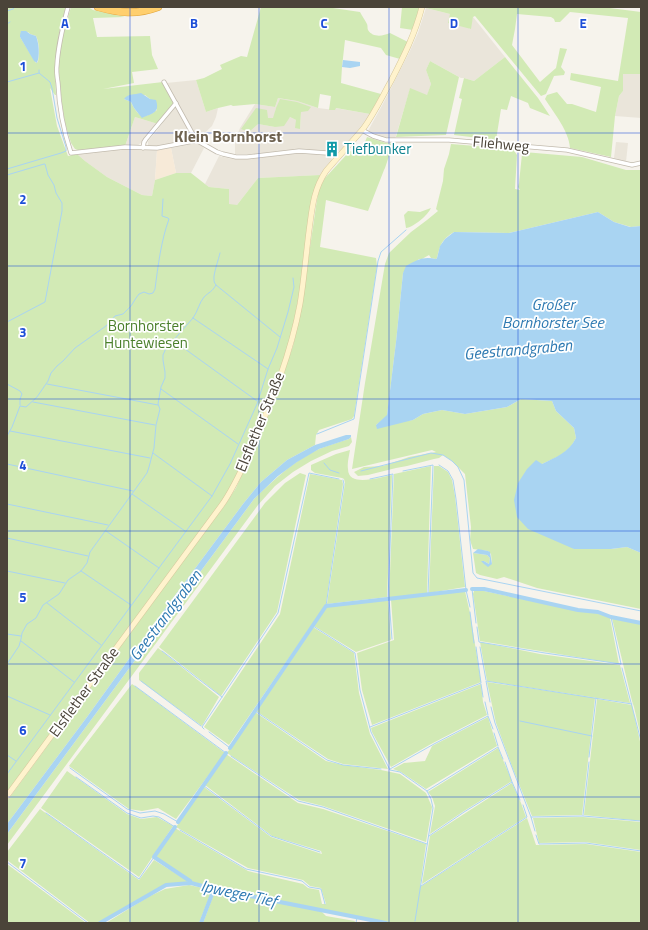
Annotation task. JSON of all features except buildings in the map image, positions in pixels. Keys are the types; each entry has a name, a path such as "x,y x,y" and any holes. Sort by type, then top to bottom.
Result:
{"highway":[{"path":"98,7 127,13 142,12 158,7"},
{"path":"117,7 141,7"}],"main road":[{"name":"Elsflether Straße","path":"7,796 221,506 236,482 268,410 291,342 300,301 317,188 322,178 338,157 362,130 380,102 405,53 418,23 422,7"}],"street":[{"path":"68,7 62,29 57,65 61,118 71,153 125,148 157,148 194,142 196,140"},
{"path":"164,82 196,140 220,154 236,157 247,157 299,151 327,153 338,157"},
{"path":"143,148 146,139 176,103"},
{"name":"Fliehweg","path":"362,130 373,136 386,140 449,140 567,150 632,165 641,164"}],"shaded area":[{"path":"426,8 450,14 470,29 473,17 505,57 474,81 461,78 430,61 426,70 431,84 427,96 410,89 395,139 372,134 368,131 409,53 418,33"},
{"path":"623,73 641,74 641,118 615,116 619,96 623,91"},
{"path":"196,80 206,112 218,108 212,126 198,139 166,83"},
{"path":"278,98 297,101 318,108 335,110 335,108 370,114 360,129 340,151 299,150 259,154 235,154 235,140 240,128 255,104 275,107","holes":["276,108 301,112 300,129 296,120 290,117 275,127 258,124 268,118 274,118"]},
{"path":"176,105 194,140 160,146 148,146 148,141"},
{"path":"135,117 158,124 137,146 125,146"},
{"path":"616,142 628,143 626,162 614,158"},
{"path":"198,143 204,148 191,173 176,173 171,148"},
{"path":"171,148 176,173 155,180 157,150"},
{"path":"125,149 157,150 155,180 152,196 142,195 107,177 77,154"},
{"path":"302,153 322,154 331,157 332,160 320,175 258,178 237,205 229,205 229,189 209,187 205,184 219,156 232,159 251,159"}],"green space":[{"name":"Bornhorster Huntewiesen","path":"7,7 66,7 59,33 55,65 56,95 50,88 57,126 68,156 77,154 107,177 142,195 152,196 155,180 176,173 191,173 209,187 229,189 229,204 237,205 258,178 320,175 308,221 301,285 293,326 279,376 257,431 233,483 227,494 7,792","holes":["28,32 36,36 38,42 38,62 36,63 20,37"]},
{"path":"71,7 88,7 93,10 125,17 93,18 97,37 150,36 152,55 158,69 132,72 134,83 103,89 163,82 175,103 158,124 135,117 125,146 78,150 75,149 71,143 65,123 58,65 63,31","holes":["145,95 150,99 157,110 145,116 138,113 131,102 124,99"]},
{"path":"261,7 333,7 360,12 370,33 381,35 390,33 408,42 400,59 386,55 381,48 345,40 341,83 381,94 370,114 336,108 335,110 329,110 331,96 320,94 318,108 297,101 278,98 275,107 255,104 231,105 206,112 196,80 204,78 222,69 220,65 241,56 247,57"},
{"path":"402,7 420,7 413,30 400,28"},
{"path":"426,7 602,7 641,12 641,74 623,74 623,91 619,96 615,116 611,157 570,148 564,129 545,99 547,95 557,92 567,104 572,104 596,112 601,87 570,80 571,73 618,81 628,18 570,12 560,22 555,22 551,17 517,14 512,45 540,82 556,68 560,48 567,49 561,67 565,72 564,75 554,76 546,94 541,96 475,16 473,17 471,29 448,23 450,14"},
{"path":"505,57 538,98 550,116 530,108 528,103 511,96 507,110 501,109 496,140 454,135 462,99 459,98 464,78 474,81"},
{"path":"430,61 459,77 446,135 396,137 410,88 427,95 431,84 426,70"},
{"path":"280,99 297,102 311,107 308,111 301,112 300,129 295,128 296,120 290,117 284,126 275,127 258,124 249,132 241,129 256,108 267,110 268,118 273,118"},
{"path":"367,137 393,144 368,211 326,200 320,247 376,258 377,266 354,416 352,419 319,430 316,435 315,445 287,460 261,482 165,609 7,824 7,801 223,508 236,488 273,405 293,346 301,310 319,189 325,178 350,151 360,154"},
{"path":"451,144 513,149 517,155 515,189 520,190 518,187 522,154 524,152 582,157 626,170 641,170 641,226 631,227 614,222 598,212 509,233 454,232 447,237 439,249 436,259 431,258 429,255 419,259 403,273 387,416 376,425 413,420 423,414 442,410 465,414 507,407 521,399 552,401 556,411 574,428 576,438 566,451 542,464 574,549 611,549 627,547 641,553 641,609 537,588 504,577 497,579 476,573 473,553 487,555 490,558 489,564 492,564 491,554 488,551 473,549 470,540 471,527 465,474 452,461 443,455 439,458 368,475 358,476 354,472 364,467 383,466 409,457 436,452 432,450 352,469 385,264 389,253 411,232 438,211 436,209"},
{"path":"431,208 420,220 406,228 404,215 408,211 420,212"},
{"path":"351,437 352,442 349,446 332,451 293,472 275,486 258,505 7,845 7,834 254,499 285,471 301,459 319,449"},
{"path":"350,450 348,469 349,475 353,478 366,480 392,475 387,597 327,604 345,483 344,479 342,478 315,473 311,470 311,465 336,454"},
{"path":"431,466 427,593 389,598 394,474"},
{"path":"434,466 439,466 448,472 452,480 465,587 429,593"},
{"path":"300,473 306,475 277,612 221,696 159,647 265,503 285,483"},
{"path":"310,474 342,480 343,484 326,604 229,745 204,727 280,614"},
{"path":"465,591 481,682 372,725 362,690 357,653 394,640 391,600"},
{"path":"474,591 484,591 578,611 598,613 610,618 619,664 480,641 473,594"},
{"path":"388,600 391,640 356,652 314,626 327,607"},
{"path":"612,618 641,624 641,737 634,707"},
{"path":"313,627 354,653 359,693 370,734 388,769 343,764 328,759 256,711"},
{"path":"480,642 540,654 620,665 630,703 487,681"},
{"path":"158,648 219,697 202,726 139,680 139,673"},
{"path":"487,682 595,698 582,815 532,816 496,723"},
{"path":"132,684 225,753 176,819 158,808 142,811 129,809 69,766"},
{"path":"481,684 483,702 487,715 391,767 371,728"},
{"path":"597,699 632,705 641,746 641,821 584,815"},
{"path":"255,712 326,761 400,774 426,793 432,807 426,842 323,806 299,800 227,753"},
{"path":"488,717 497,746 426,789 401,772 393,769 404,763 425,761 432,746"},
{"path":"498,748 512,781 430,834 435,806 432,797 428,792"},
{"path":"226,754 298,803 323,809 426,844 420,887 527,818 536,845 586,844 641,852 641,923 392,923 193,882 157,858 157,855 175,828 248,871 303,884 308,888 319,890 322,904 326,904 321,888 310,886 303,880 248,868 176,827 204,787 271,837 322,854 321,851 272,836 205,785"},
{"path":"67,771 127,814 141,819 157,817 173,826 139,877 41,808"},
{"path":"512,783 526,817 422,884 430,836"},
{"path":"40,809 139,880 154,860 188,881 165,885 98,923 90,923 7,860 7,852"},
{"path":"583,817 641,822 641,850 585,842 539,843 533,818"},
{"path":"7,864 86,923 7,923"},
{"path":"189,885 212,890 199,923 106,923 148,897 165,889"},
{"path":"215,891 321,911 326,916 355,921 354,923 203,923"}],"water":[{"path":"21,31 26,31 36,36 39,50 37,63 34,61 20,37"},
{"path":"343,60 360,62 360,66 350,68 342,67"},
{"path":"141,93 150,99 156,100 157,104 155,112 142,118 131,102 124,99 130,95"},
{"name":"Großer Bornhorster See","path":"598,212 614,222 630,227 641,226 641,553 627,547 611,549 574,549 528,529 517,517 514,500 518,483 527,469 536,460 542,464 557,457 573,443 576,438 574,428 556,411 552,401 521,399 507,407 465,414 442,410 423,414 413,420 377,429 376,425 387,415 403,273 406,266 424,258 436,259 440,246 445,239 454,232 509,233"},
{"name":"Geestrandgraben","path":"346,435 351,435 351,437 319,449 297,462 278,476 254,499 7,834 7,824 165,609 261,482 287,460 315,445"},
{"path":"478,549 490,552 492,564 488,567 481,561 489,564 490,558 487,555 473,553"}],"waterway":[{"path":"7,11 15,7"},
{"path":"7,169 66,151 57,118 52,88 50,82 39,73 39,70"},
{"path":"7,82 39,73"},
{"path":"7,175 45,164 48,175 62,203 62,211 45,302 7,322"},
{"path":"7,436 20,406 26,407 37,397 48,381 51,373 75,348 106,326 115,316 123,314 131,306 139,294 144,292 149,294 153,293 155,289 162,245 169,219 162,216 163,199"},
{"path":"317,434 354,419 378,261 381,252 406,230"},
{"path":"7,664 19,646 22,633 27,624 36,618 43,605 59,594 68,580 81,571 87,563 90,552 147,473 154,448 156,425 160,409 158,404 161,387 165,378 163,355 167,346 193,318 204,297 212,291 216,285 214,282 214,277 220,253"},
{"path":"7,774 212,496 230,464 257,404 288,312 294,287 293,278"},
{"path":"216,285 280,337"},
{"path":"193,318 268,369"},
{"path":"174,341 257,401"},
{"path":"7,384 20,391 22,394 20,405"},
{"path":"47,384 158,405"},
{"path":"161,389 238,444"},
{"path":"33,402 155,425"},
{"path":"10,431 150,458"},
{"path":"153,453 212,496"},
{"path":"361,471 431,453 443,455 458,467 464,480 473,573 477,578 641,611"},
{"path":"324,463 330,470 339,473"},
{"path":"7,464 133,491"},
{"path":"403,471 433,465 428,594"},
{"path":"439,465 448,471 453,480 466,590 470,607"},
{"path":"204,729 202,727 278,613 309,473 339,479"},
{"path":"370,479 393,474 388,599"},
{"path":"326,606 344,484 343,480"},
{"path":"132,494 185,531"},
{"path":"7,504 108,525"},
{"path":"106,531 159,568"},
{"path":"7,538 88,556"},
{"path":"7,571 65,583"},
{"path":"81,571 131,605"},
{"path":"472,589 476,623"},
{"path":"472,589 484,589 578,610 598,612 611,617 641,623"},
{"path":"230,748 326,606 466,590"},
{"path":"389,599 392,639"},
{"path":"47,603 101,645"},
{"path":"470,612 474,643"},
{"path":"477,627 479,642 621,664 611,617"},
{"path":"313,626 355,653 360,690 371,732 390,770 400,772 427,791 431,799 433,808 415,921"},
{"path":"7,634 21,636"},
{"path":"21,641 74,682"},
{"path":"370,727 481,683 476,647"},
{"path":"480,647 486,680"},
{"path":"162,651 222,697"},
{"path":"622,668 641,741"},
{"path":"141,681 201,726"},
{"path":"490,702 486,681 632,704"},
{"path":"481,684 483,697"},
{"path":"135,686 226,753"},
{"path":"7,696 50,715"},
{"path":"589,757 596,698"},
{"path":"485,702 488,715"},
{"path":"491,707 495,723 531,817"},
{"path":"255,711 327,760 343,765 381,769"},
{"path":"390,769 488,716 493,729"},
{"path":"520,721 592,736"},
{"path":"209,732 230,748"},
{"path":"494,733 498,746"},
{"path":"427,791 498,747 503,759"},
{"path":"178,822 226,753"},
{"path":"7,755 16,761"},
{"path":"231,756 298,801 323,807 427,844"},
{"path":"505,762 512,782"},
{"path":"583,815 589,762"},
{"path":"70,768 127,809 140,813 155,811 178,822"},
{"path":"76,777 127,813 141,818 153,816 159,817 175,827"},
{"path":"429,836 512,782 520,800"},
{"path":"204,786 271,836 320,852"},
{"path":"421,886 527,817 523,805"},
{"path":"46,813 139,879 154,857"},
{"path":"535,831 531,817 583,816 641,821"},
{"path":"175,827 154,857 191,883"},
{"path":"180,830 246,869 302,881 309,887 321,889 325,904"},
{"path":"536,835 539,844 586,843 641,851"},
{"path":"7,862 88,923"},
{"name":"Ipweger Tief","path":"100,923 166,885 191,883 214,889 386,923"},
{"path":"201,923 214,889"},
{"name":"Ipweger Tief","path":"356,923 357,917"}],"place":[{"name":"Tiefbunker","path":"332,149"}],"district":[{"name":"Klein Bornhorst","path":"228,136"}]}
